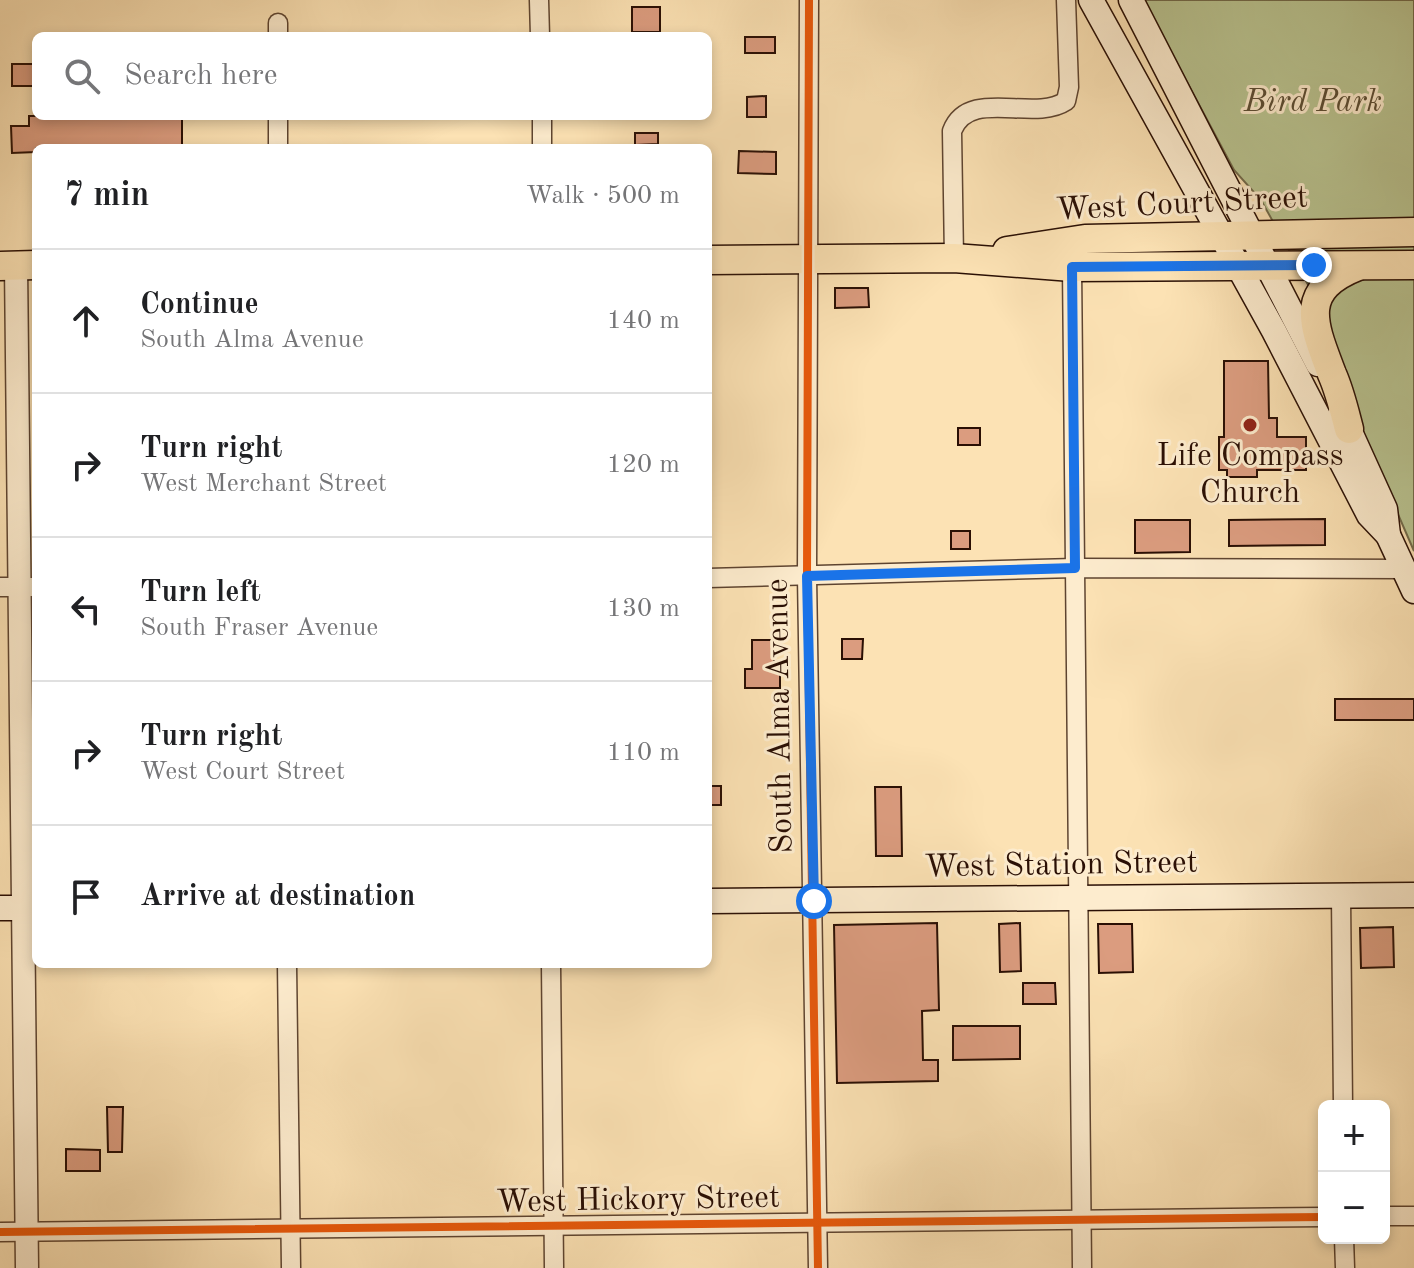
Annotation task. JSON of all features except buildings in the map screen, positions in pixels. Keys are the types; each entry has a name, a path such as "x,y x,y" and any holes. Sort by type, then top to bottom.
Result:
{"main road":[{"path":"1091,0 1218,235 1274,331 1369,515 1388,535 1414,591"},
{"path":"1131,0 1253,234 1349,429 1385,509 1388,535"},
{"name":"West Court Street","path":"954,258 1085,239 1414,232"},
{"name":"West Court Street","path":"712,260 954,258 1072,267 1234,263 1414,265"},
{"path":"1349,429 1341,395 1316,331 1314,307 1329,281 1361,265"},
{"name":"West Station Street","path":"712,901 1414,895"}],"street":[{"path":"539,0 540,32"},
{"name":"South Alma Avenue","path":"809,0 807,576 818,1268"},
{"path":"954,258 952,131 957,119 971,109 1054,109 1066,101 1069,87 1066,0"},
{"path":"278,120 278,144"},
{"path":"542,120 542,144"},
{"path":"17,265 20,908 27,1268"},
{"path":"1072,267 1082,1268"},
{"path":"712,578 1075,568 1404,569"},
{"path":"1341,896 1343,1100"},
{"path":"287,968 291,1268"},
{"path":"551,968 554,1268"},
{"path":"1390,1216 1414,1216"},
{"name":"West Hickory Street","path":"0,1232 1318,1217"},
{"path":"1344,1244 1345,1268"}],"green space":[{"name":"Bird Park","path":"1143,0 1414,0 1414,551 1367,443 1321,308 1261,200 1234,170"}],"cycle path":[{"path":"809,0 807,576 818,1268"},
{"path":"0,1232 1318,1217"}],"place":[{"name":"Life Compass Church","path":"1250,425"}],"route":[{"path":"814,901 807,576 1075,568 1072,267 1234,263 1314,265"}]}
